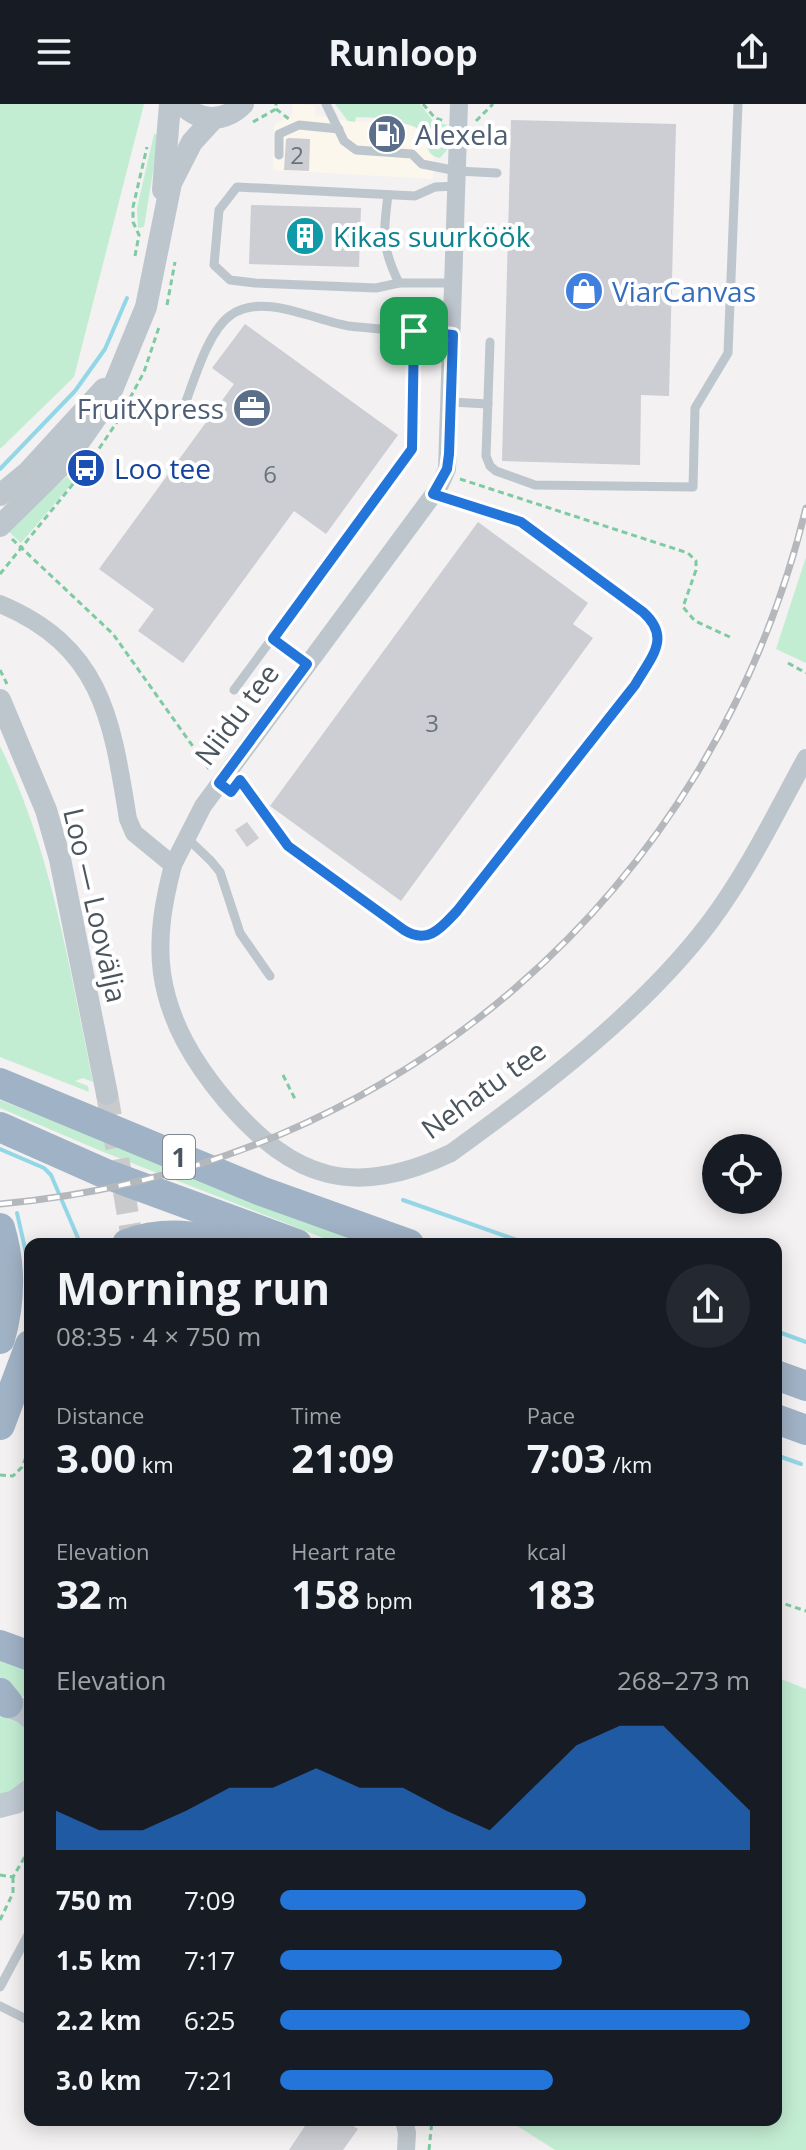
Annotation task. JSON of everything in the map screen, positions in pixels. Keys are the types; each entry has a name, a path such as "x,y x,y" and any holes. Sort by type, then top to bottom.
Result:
{"highway":[{"path":"0,1069 12,1088"},
{"name":"1","path":"12,1088 261,1191 392,1238"},
{"name":"1","path":"0,1127 106,1174 281,1238"},
{"path":"0,1228 8,1297 0,1339"},
{"path":"149,1238 184,1234 205,1238"},
{"path":"0,1425 24,1361"},
{"path":"782,1377 806,1386"},
{"path":"782,1421 806,1430"},
{"path":"0,1645 24,1654"}],"main road":[{"path":"0,1806 24,1796"}],"street":[{"path":"0,526 46,482 88,432 107,402 146,307 160,225 170,104"},
{"path":"182,104 199,116 214,118 229,115 244,105"},
{"name":"Niidu tee","path":"173,865 186,837 225,775 307,664 440,496 447,469 451,402 459,104"},
{"path":"160,225 171,183 192,142 214,118"},
{"path":"0,495 28,472 118,374"},
{"path":"0,604 33,619 61,641 81,663 106,709 128,819 134,833 173,865"},
{"name":"Loo — Loovälja","path":"0,700 6,726 46,810 60,859 107,1094"},
{"name":"Nehatu tee","path":"173,865 163,904 160,943 162,972 177,1029 192,1056 235,1112 276,1151 318,1172 365,1178 389,1176 431,1163 451,1153 636,1005 711,921 806,760"},
{"path":"404,2126 406,2150"}],"lane":[{"path":"326,104 344,141 356,150 412,154 422,164 457,179"},
{"path":"490,342 486,456 496,471 535,485 693,487 695,408 728,353 738,104"},
{"path":"279,155 279,134 299,125 339,129"},
{"path":"454,283 399,283 376,288 230,280 214,265 219,210 237,187 415,196 457,179 497,173"},
{"path":"388,195 383,231 385,255 399,283"},
{"path":"182,412 214,335 225,320 238,311 258,306 270,307 349,326 453,335"},
{"path":"234,690 412,449 414,331"},
{"path":"451,402 488,404"},
{"path":"225,775 288,846 413,935 436,934 635,685 657,646 659,633 654,622 521,522 440,496"},
{"path":"273,639 307,664"},
{"path":"186,837 220,872 240,933 270,976"},
{"path":"0,1987 24,1942"},
{"path":"0,2006 24,2018"}],"path":[{"path":"135,256 139,235 133,222 133,207 147,147"},
{"path":"440,496 459,479 688,553 696,561 696,570 683,607 695,621 732,638"},
{"path":"0,574 22,548 113,634 225,775"},
{"path":"788,663 806,673"},
{"path":"283,1075 296,1101"},
{"path":"0,1475 13,1476 24,1462"},
{"path":"782,1603 806,1611"},
{"path":"0,1920 13,1893 13,1877 24,1858"},
{"path":"0,1875 13,1877"},
{"path":"429,2150 431,2126"}],"shaded area":[{"path":"293,104 315,105 315,115 348,121 398,123 417,128 423,135 428,152 434,157 433,179 273,170 274,125 292,115"}],"green space":[{"path":"0,104 144,104 74,377 0,449"},
{"path":"335,104 420,104 433,121 447,125 447,150 440,158 435,156 428,150 418,129 410,125 380,122 379,118 356,117 355,122 348,121"},
{"path":"154,134 159,135 144,227 138,228 137,208"},
{"path":"68,476 74,481 21,543 7,530"},
{"path":"806,557 806,663 776,649"},
{"path":"0,746 18,786 46,868 93,1082 83,1078 75,1081 88,1086 89,1092 0,1057"},
{"path":"0,1100 354,1238 324,1238 0,1108"},
{"path":"0,1657 24,1664 24,1697 21,1697 0,1678"},
{"path":"782,1679 806,1689 806,2150 555,2150 517,2126 782,2126"},
{"path":"0,1711 24,1725 24,1784 0,1798"}],"building":[{"path":"511,120 676,124 669,396 641,395 640,465 502,461"},
{"name":"Alexela","path":"379,126 396,126 396,143 379,143"},
{"path":"286,139 310,139 309,171 284,170"},
{"name":"Kikas suurköök","path":"251,205 361,208 359,267 249,264"},
{"path":"245,324 398,435 326,534 294,511 183,663 138,631 154,609 99,569 234,384 212,368"},
{"path":"478,522 588,603 573,624 593,638 401,901 270,806"},
{"path":"247,822 259,838 247,847 235,830"},
{"path":"305,2126 353,2126 358,2129 343,2150 289,2150"}],"waterway":[{"path":"0,469 75,391 105,349 127,298"},
{"path":"0,1149 44,1168 51,1175 78,1238"},
{"path":"403,1200 511,1238"},
{"path":"17,1213 24,1244"},
{"path":"782,1333 806,1342"},
{"path":"782,1457 801,1464"}],"tunnel":[{"path":"107,1094 132,1238"}],"railway":[{"path":"0,1204 144,1180 280,1135 404,1070 516,987 614,888 696,774 761,647 806,508"}],"place":[{"name":"Alexela","path":"387,134"},
{"name":"Kikas suurköök","path":"305,236"},
{"name":"ViarCanvas","path":"584,291"},
{"name":"FruitXpress","path":"252,408"},
{"name":"Loo tee","path":"86,468"}],"route":[{"path":"414,331 453,335 449,454 447,469 433,494 521,522 643,612 654,622 659,633 657,646 635,685 457,911 436,934 426,936 413,935 404,930 288,846 240,780 231,792 219,783 307,664 273,639 412,449 414,331"}]}
